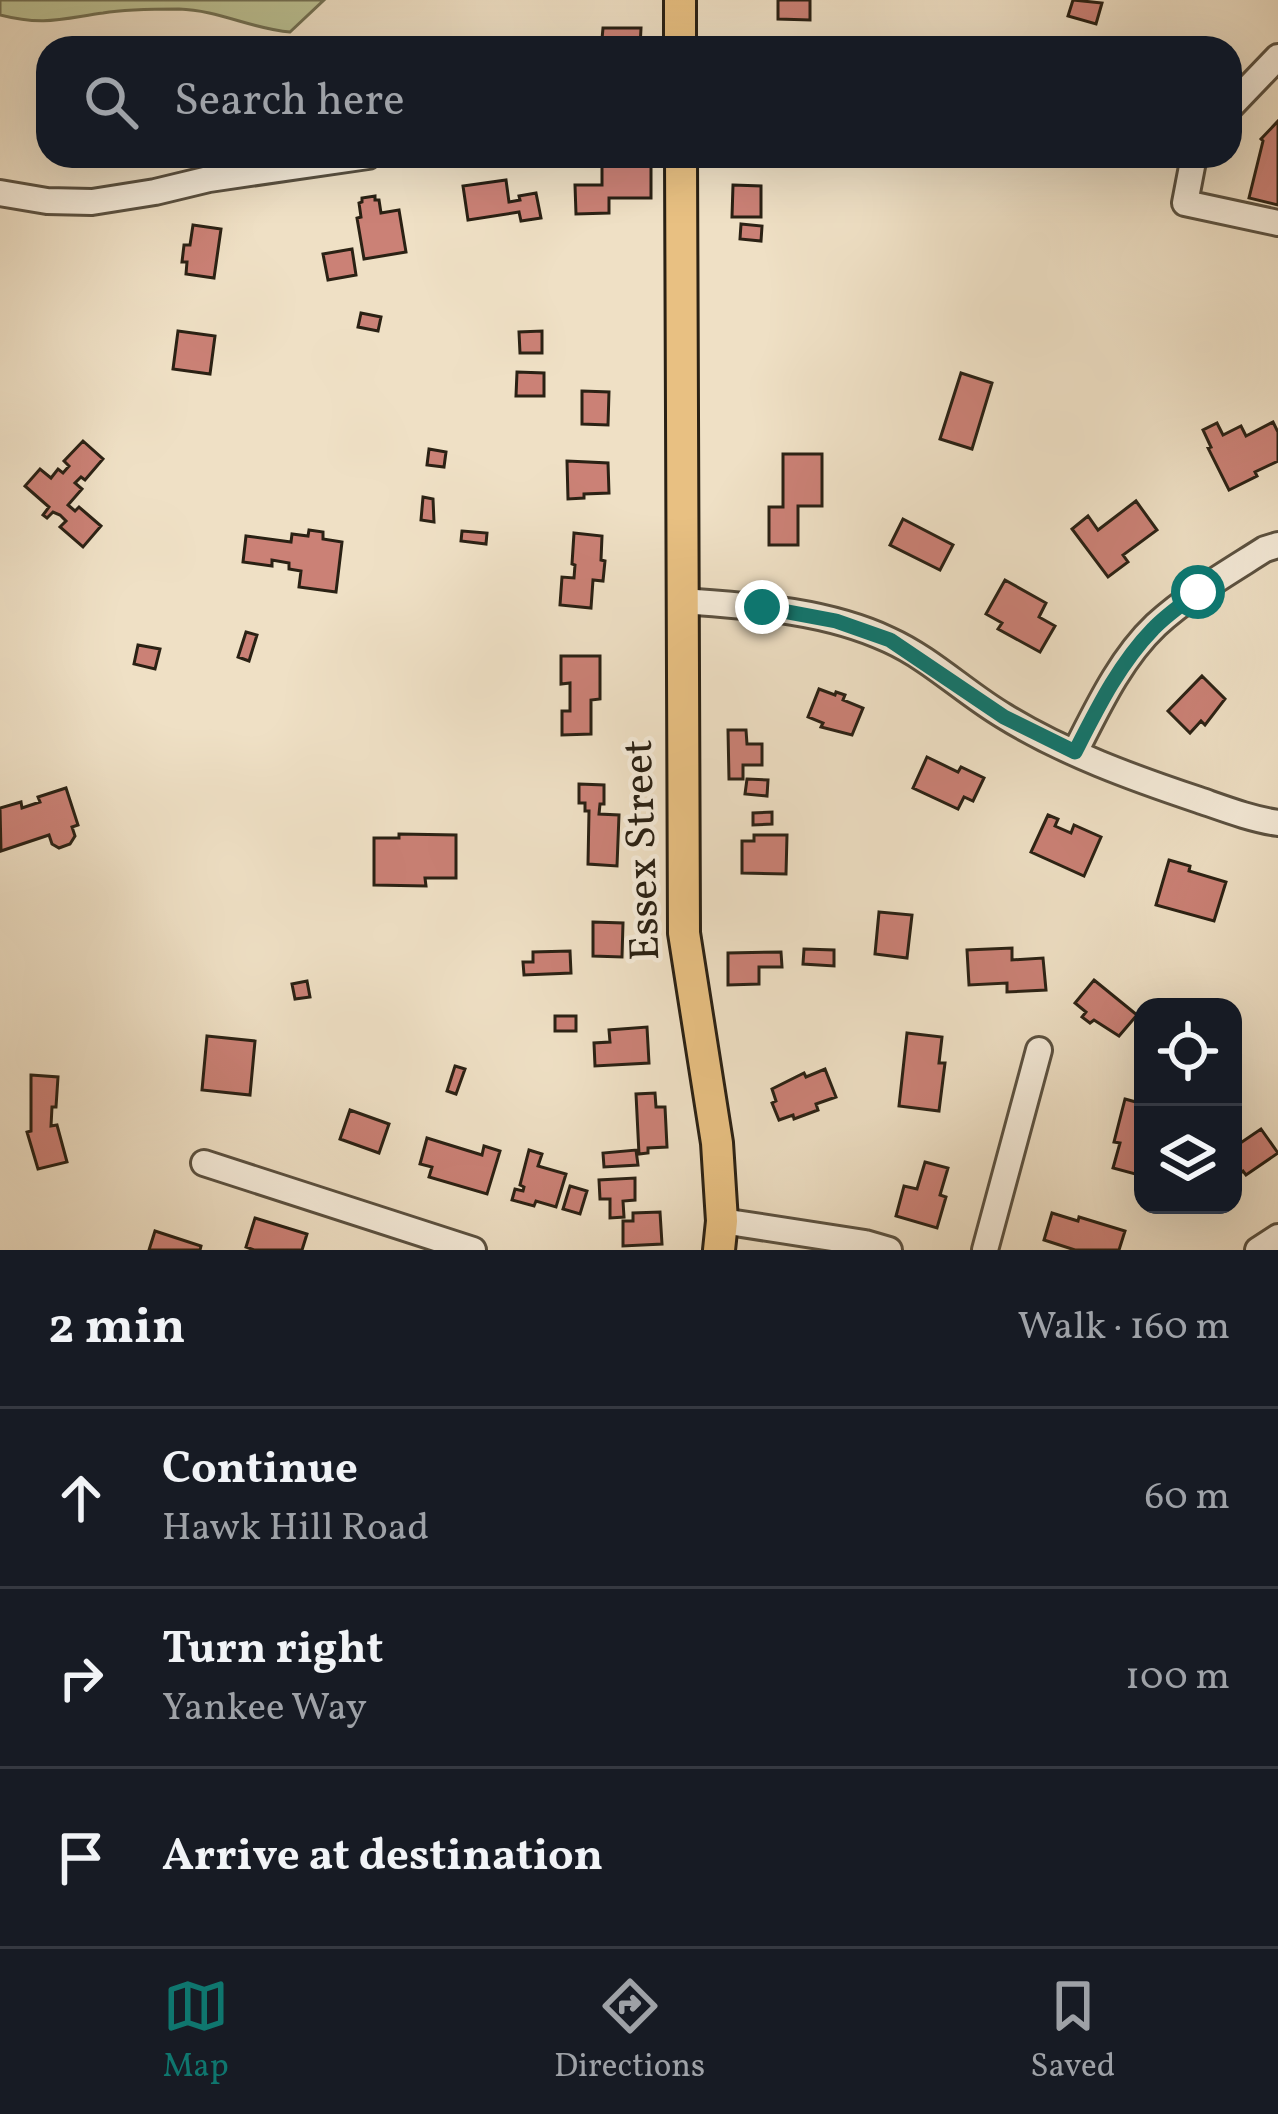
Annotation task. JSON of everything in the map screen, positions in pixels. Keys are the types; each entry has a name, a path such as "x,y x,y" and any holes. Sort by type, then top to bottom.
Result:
{"main road":[{"path":"680,0 680,36"},
{"name":"Essex Street","path":"681,168 684,933 717,1143 721,1236"}],"street":[{"path":"1242,94 1278,57"},
{"path":"0,193 92,202 285,168"},
{"path":"1192,168 1185,203 1278,223"},
{"path":"1075,752 1102,698 1154,626 1198,592 1278,545"},
{"path":"682,601 762,607 836,621 890,640 1004,717 1075,752 1160,787 1278,824"},
{"path":"985,1250 1040,1050"},
{"path":"204,1163 473,1250"},
{"path":"721,1236 865,1243 889,1250"},
{"path":"1258,1250 1278,1237"}],"green space":[{"path":"0,0 324,0 290,32 179,9 28,20 0,15"}],"building":[{"path":"778,0 810,0 810,20 778,19"},
{"path":"1073,0 1102,3 1096,24 1068,16"},
{"path":"603,28 641,28 641,36 602,36"},
{"path":"1278,121 1278,205 1249,198 1261,139"},
{"path":"602,168 651,168 651,198 609,198 609,213 576,214 575,185 602,185"},
{"path":"506,180 509,202 536,193 541,218 521,221 519,212 468,220 463,186"},
{"path":"733,185 761,186 761,217 732,217"},
{"path":"375,196 381,213 399,210 406,252 364,259 359,203"},
{"path":"741,224 762,226 761,241 740,239"},
{"path":"193,225 221,229 214,278 186,274 184,245 190,245"},
{"path":"352,249 356,275 328,280 323,254"},
{"path":"361,313 381,317 378,331 358,327"},
{"path":"178,331 215,336 210,374 173,369"},
{"path":"542,331 542,353 520,353 519,332"},
{"path":"517,372 544,373 544,396 516,396"},
{"path":"961,373 992,383 972,449 940,439"},
{"path":"582,391 609,392 608,425 582,424"},
{"path":"1273,422 1278,432 1278,461 1229,490 1203,430 1217,423 1223,435 1241,426 1246,436"},
{"path":"83,441 103,459 85,480 81,477 75,483 82,489 68,505 75,511 79,507 101,526 83,547 60,527 66,521 60,515 43,515 49,507 25,486 40,469 51,478 58,469 63,473 69,466 64,461"},
{"path":"429,449 446,452 444,467 427,465"},
{"path":"783,454 822,454 822,506 798,506 798,545 769,545 769,507 783,507"},
{"path":"567,461 608,463 609,493 568,499"},
{"path":"423,497 433,499 434,522 421,520"},
{"path":"1136,501 1157,530 1123,555 1128,562 1108,577 1072,529 1088,516 1098,530"},
{"path":"903,519 953,545 940,570 890,545"},
{"path":"309,530 323,532 323,539 342,542 336,592 299,587 301,571 289,569 289,563 243,562 246,536 291,542 292,534 308,536"},
{"path":"462,531 487,533 486,544 461,541"},
{"path":"574,533 602,536 603,581 593,580 591,608 560,605 562,577 574,578"},
{"path":"1005,580 1046,603 1039,617 1055,626 1040,652 998,629 1002,623 986,614"},
{"path":"246,632 257,635 249,661 238,657"},
{"path":"138,645 160,649 155,669 134,664"},
{"path":"561,656 600,656 600,699 591,700 591,734 562,735 562,711 570,711 570,683 561,684"},
{"path":"1202,676 1225,699 1205,725 1201,721 1190,733 1168,711"},
{"path":"819,689 845,695 843,700 863,708 852,735 821,727 823,723 808,717"},
{"path":"728,730 746,730 747,744 762,744 762,765 743,765 743,779 729,779"},
{"path":"927,757 984,778 973,801 964,797 958,809 913,788"},
{"path":"747,779 768,780 767,796 745,794"},
{"path":"579,784 604,785 599,814 619,815 617,866 588,864 589,811 585,803 579,803"},
{"path":"66,788 78,825 72,827 75,836 70,844 59,848 49,835 1,851 0,808 21,802 22,808"},
{"path":"772,812 772,824 753,825 753,813"},
{"path":"1048,815 1058,819 1055,826 1071,833 1074,825 1101,837 1084,876 1031,852"},
{"path":"399,834 456,835 456,878 425,878 426,886 374,885 374,838 399,838"},
{"path":"754,835 787,835 786,874 742,873 742,841 754,841"},
{"path":"1169,860 1226,882 1214,921 1156,905"},
{"path":"879,912 912,915 907,958 875,954"},
{"path":"593,922 623,923 622,957 593,956"},
{"path":"1012,948 1012,960 1043,958 1046,990 1007,992 1007,983 969,985 967,950"},
{"path":"804,949 834,950 834,966 803,964"},
{"path":"570,951 571,973 524,975 523,962 533,962 533,952"},
{"path":"781,952 782,967 759,967 759,984 728,985 728,953"},
{"path":"1094,980 1134,1013 1134,1018 1119,1036 1082,1017 1086,1012 1075,1003"},
{"path":"307,981 310,997 295,999 292,984"},
{"path":"555,1016 576,1016 576,1031 555,1031"},
{"path":"647,1027 649,1063 595,1066 594,1043 610,1042 609,1030"},
{"path":"907,1033 942,1037 939,1063 945,1063 939,1111 899,1106"},
{"path":"207,1036 255,1041 250,1095 202,1090"},
{"path":"455,1066 465,1069 456,1094 447,1091"},
{"path":"825,1069 836,1097 816,1104 818,1110 779,1120 772,1089 804,1073 806,1077"},
{"path":"31,1075 58,1077 51,1126 57,1125 67,1162 38,1169 27,1132 31,1131"},
{"path":"655,1093 656,1107 665,1107 667,1147 648,1148 648,1153 639,1154 636,1094"},
{"path":"1125,1099 1134,1102 1134,1174 1113,1168 1120,1143 1114,1142"},
{"path":"350,1110 389,1124 379,1153 340,1139"},
{"path":"1261,1129 1278,1153 1246,1175 1242,1142"},
{"path":"427,1138 482,1155 484,1146 500,1151 487,1194 429,1177 432,1167 420,1164"},
{"path":"529,1150 542,1154 538,1166 566,1174 556,1207 512,1200 515,1189 523,1191 520,1185"},
{"path":"636,1150 638,1165 604,1167 603,1153"},
{"path":"925,1162 948,1168 937,1228 896,1216 904,1186 917,1189"},
{"path":"635,1178 635,1200 623,1201 624,1217 610,1218 610,1199 600,1199 599,1180"},
{"path":"570,1186 587,1191 580,1214 563,1209"},
{"path":"660,1212 662,1244 623,1246 623,1221 633,1221 633,1213"},
{"path":"1052,1213 1125,1231 1119,1250 1075,1250 1044,1240"},
{"path":"255,1218 307,1234 302,1250 246,1247"},
{"path":"155,1231 201,1246 200,1250 149,1250"}],"route":[{"path":"762,607 836,621 890,640 1004,717 1075,752 1127,660 1154,626 1198,592"}]}
